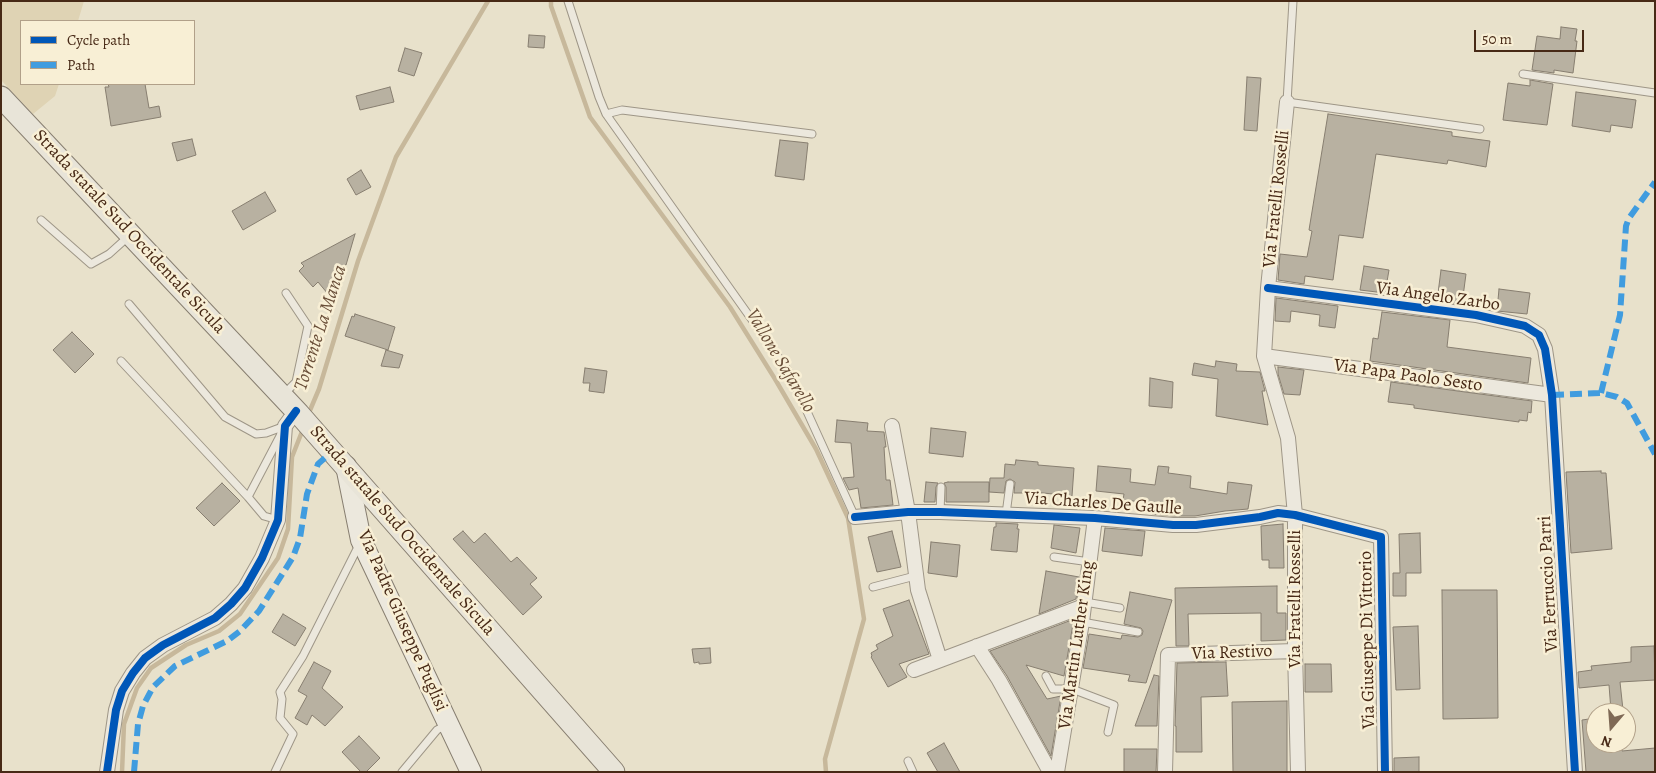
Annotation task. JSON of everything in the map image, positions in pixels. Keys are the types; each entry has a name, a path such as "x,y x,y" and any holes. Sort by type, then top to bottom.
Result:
{"main road":[{"name":"Strada statale Sud Occidentale Sicula","path":"1,97 131,234 295,415 346,466 614,772"},
{"name":"Via Padre Giuseppe Puglisi","path":"346,466 361,540 470,772"}],"street":[{"name":"Via Fratelli Rosselli","path":"1287,102 1268,288 1264,356 1288,438 1295,515 1295,652 1298,772"},
{"name":"Via Angelo Zarbo","path":"1268,288 1476,315 1525,326 1539,335 1545,349 1552,395"},
{"name":"Via Papa Paolo Sesto","path":"1264,356 1552,395"},
{"name":"Via Ferruccio Parri","path":"1552,395 1575,772"},
{"path":"108,772 116,710 122,691 133,673 145,658 163,645 215,618 231,604 245,588 262,558 278,520 295,415"},
{"path":"892,426 908,512 915,576 940,660"},
{"name":"Via Charles De Gaulle","path":"855,517 908,512 940,512 1095,518 1172,525 1196,525 1278,513 1295,515"},
{"name":"Via Giuseppe Di Vittorio","path":"1295,515 1381,537 1385,772"},
{"name":"Via Martin Luther King","path":"1057,772 1072,689 1095,518"},
{"path":"914,670 1084,604"},
{"path":"977,646 999,680 1050,772"},
{"name":"Via Restivo","path":"1165,772 1168,655 1295,652"}],"lane":[{"path":"568,1 606,114 789,372 855,517"},
{"path":"1294,1 1287,102 1480,129"},
{"path":"1523,74 1655,92"},
{"path":"606,114 622,110 812,134"},
{"path":"40,220 92,264 109,254 131,234"},
{"path":"248,497 295,415 296,382 308,326 286,293"},
{"path":"129,304 225,417 256,434 266,433 295,415"},
{"path":"121,361 264,516 278,520"},
{"path":"1006,514 1010,484"},
{"path":"940,512 941,487"},
{"path":"275,772 292,734 280,718 282,699 280,692 302,656 361,540"},
{"path":"1054,556 1090,562"},
{"path":"872,587 915,576"},
{"path":"1084,604 1120,608"},
{"path":"1082,622 1138,632"},
{"path":"1046,676 1052,689 1072,689 1114,705 1108,732"},
{"path":"402,772 437,730 447,724"},
{"path":"908,761 913,772"}],"shaded area":[{"path":"1,1 84,1 78,20 20,20 20,85 59,85 55,96 33,114 1,80"}],"building":[{"path":"1561,27 1577,29 1573,73 1554,70 1554,73 1532,70 1537,36 1560,39"},
{"path":"529,35 545,36 544,48 528,47"},
{"path":"405,48 422,53 414,76 398,71"},
{"path":"1247,77 1261,78 1257,131 1244,130"},
{"path":"1530,80 1553,84 1547,125 1503,120 1508,83 1530,86"},
{"path":"108,85 145,85 149,108 159,106 161,117 111,126 105,87 109,87"},
{"path":"390,87 394,102 360,110 356,96"},
{"path":"1576,92 1636,100 1632,128 1611,125 1610,132 1572,126"},
{"path":"1328,114 1452,132 1452,136 1490,141 1486,167 1448,160 1447,164 1376,154 1363,238 1339,235 1333,280 1305,276 1304,284 1278,280 1280,254 1307,257 1312,231 1309,230"},
{"path":"192,139 196,155 177,161 172,143"},
{"path":"780,140 808,143 804,180 775,176"},
{"path":"361,170 371,187 356,195 347,179"},
{"path":"265,192 276,211 243,230 232,211"},
{"path":"355,234 346,265 328,294 318,282 313,287 299,271 304,266 301,263"},
{"path":"1364,266 1389,270 1385,293 1360,290"},
{"path":"1441,270 1466,274 1462,304 1437,301"},
{"path":"1499,289 1530,293 1527,314 1497,311"},
{"path":"1276,298 1338,306 1335,328 1319,326 1320,315 1291,311 1290,322 1275,321"},
{"path":"1382,312 1450,320 1447,347 1531,358 1528,383 1370,361 1373,338 1378,339"},
{"path":"355,314 395,327 388,350 345,336 352,316 354,317"},
{"path":"72,332 94,354 75,373 53,350"},
{"path":"386,350 403,355 399,368 381,366"},
{"path":"1216,361 1237,364 1236,371 1260,372 1265,391 1262,391 1268,425 1216,416 1218,379 1192,375 1194,363 1215,367"},
{"path":"1278,367 1304,370 1300,395 1284,394 1278,374"},
{"path":"585,368 607,371 604,393 589,391 590,383 583,383"},
{"path":"1150,378 1173,382 1172,408 1149,406"},
{"path":"1391,382 1532,401 1531,413 1528,412 1527,421 1519,420 1519,422 1414,408 1414,405 1388,402"},
{"path":"837,420 868,423 867,431 884,432 886,480 890,480 893,505 861,508 858,488 849,490 843,478 854,477 851,443 835,442"},
{"path":"931,428 966,432 963,457 929,453"},
{"path":"1016,460 1038,462 1038,465 1074,468 1072,496 1024,491 1023,493 1014,493 1015,482 1010,479 1006,481 1004,493 989,492 990,478 1004,478 1005,464 1015,465"},
{"path":"1098,466 1131,469 1130,482 1155,485 1158,466 1169,467 1168,473 1191,476 1190,488 1227,494 1228,482 1252,485 1248,509 1195,516 1152,514 1153,503 1123,500 1124,494 1096,491"},
{"path":"1601,471 1601,473 1606,473 1612,549 1571,553 1566,472"},
{"path":"926,482 938,483 935,502 924,502"},
{"path":"989,482 989,502 946,502 946,487 944,483"},
{"path":"222,483 240,501 214,526 196,508"},
{"path":"996,523 1018,524 1017,552 991,550"},
{"path":"1283,524 1284,568 1269,568 1269,560 1262,560 1261,526"},
{"path":"1054,525 1080,528 1076,553 1051,548"},
{"path":"1105,528 1145,531 1142,556 1102,551"},
{"path":"463,531 474,543 485,533 511,562 517,557 537,578 530,584 542,597 523,615 453,539"},
{"path":"892,531 901,567 877,572 868,537"},
{"path":"1420,533 1421,573 1406,573 1406,596 1393,596 1393,573 1400,573 1399,534"},
{"path":"931,542 960,545 957,577 928,573"},
{"path":"1046,571 1079,577 1076,599 1039,614"},
{"path":"1277,586 1277,613 1286,613 1286,640 1261,641 1261,613 1188,614 1189,646 1176,646 1175,588"},
{"path":"1442,590 1497,590 1498,718 1443,719"},
{"path":"1130,592 1172,600 1146,683 1128,681 1130,675 1083,668 1089,634 1121,639 1122,635 1138,637 1142,635 1143,631 1141,628 1124,624"},
{"path":"909,600 929,654 899,664 907,677 888,687 871,657 871,653 878,649 876,645 893,636 883,609"},
{"path":"283,614 306,628 295,646 272,632"},
{"path":"1069,621 1073,624 1064,676 1026,665 1047,699 1061,696 1051,756 1007,676 990,651"},
{"path":"1418,626 1420,689 1396,690 1393,627"},
{"path":"1654,646 1655,680 1620,682 1622,703 1610,703 1609,685 1579,688 1578,672 1592,670 1591,666 1631,662 1631,647"},
{"path":"710,648 711,663 694,663 692,649"},
{"path":"314,662 331,671 322,688 343,707 325,726 312,715 307,725 295,718 307,696 298,691"},
{"path":"1226,662 1228,696 1201,697 1202,752 1176,752 1177,663"},
{"path":"1305,664 1331,664 1332,692 1305,692"},
{"path":"1154,675 1159,676 1157,726 1135,726"},
{"path":"1287,701 1287,772 1233,772 1232,702"},
{"path":"1586,719 1586,753 1636,753 1636,750 1655,748 1655,772 1586,772 1582,720"},
{"path":"359,736 380,758 366,772 361,772 342,752"},
{"path":"944,743 960,772 938,772 927,753"},
{"path":"1124,749 1157,749 1156,772 1124,772"},
{"path":"1419,757 1419,772 1394,772 1394,758"}],"waterway":[{"name":"Torrente La Manca","path":"308,415 319,389 358,261 396,157 488,1"},
{"name":"Vallone Safarello","path":"551,1 551,6 590,117 730,307 816,449 848,518 864,619 825,759 826,772"},
{"name":"Torrente La Manca","path":"122,772 124,724 137,688 151,668 186,645 219,631 240,614 278,558 288,529 292,457 303,429"}],"marked path":[{"path":"1601,393 1620,315 1626,226 1629,218 1655,182"},
{"path":"1552,395 1601,393 1617,397 1627,403 1655,454"},
{"path":"134,772 138,724 143,706 153,687 175,666 227,641 240,631 259,611 293,557 300,538 307,494 318,464 333,451"}],"cycle path":[{"path":"1268,288 1476,315 1525,326 1539,335 1545,349 1552,395 1575,772"},
{"path":"107,772 116,710 122,691 133,673 145,658 163,645 215,618 231,604 245,588 262,558 278,520 285,426 296,411"},
{"path":"855,517 908,512 940,512 1095,518 1173,525 1196,525 1278,513 1295,515 1381,537 1385,772"}]}
